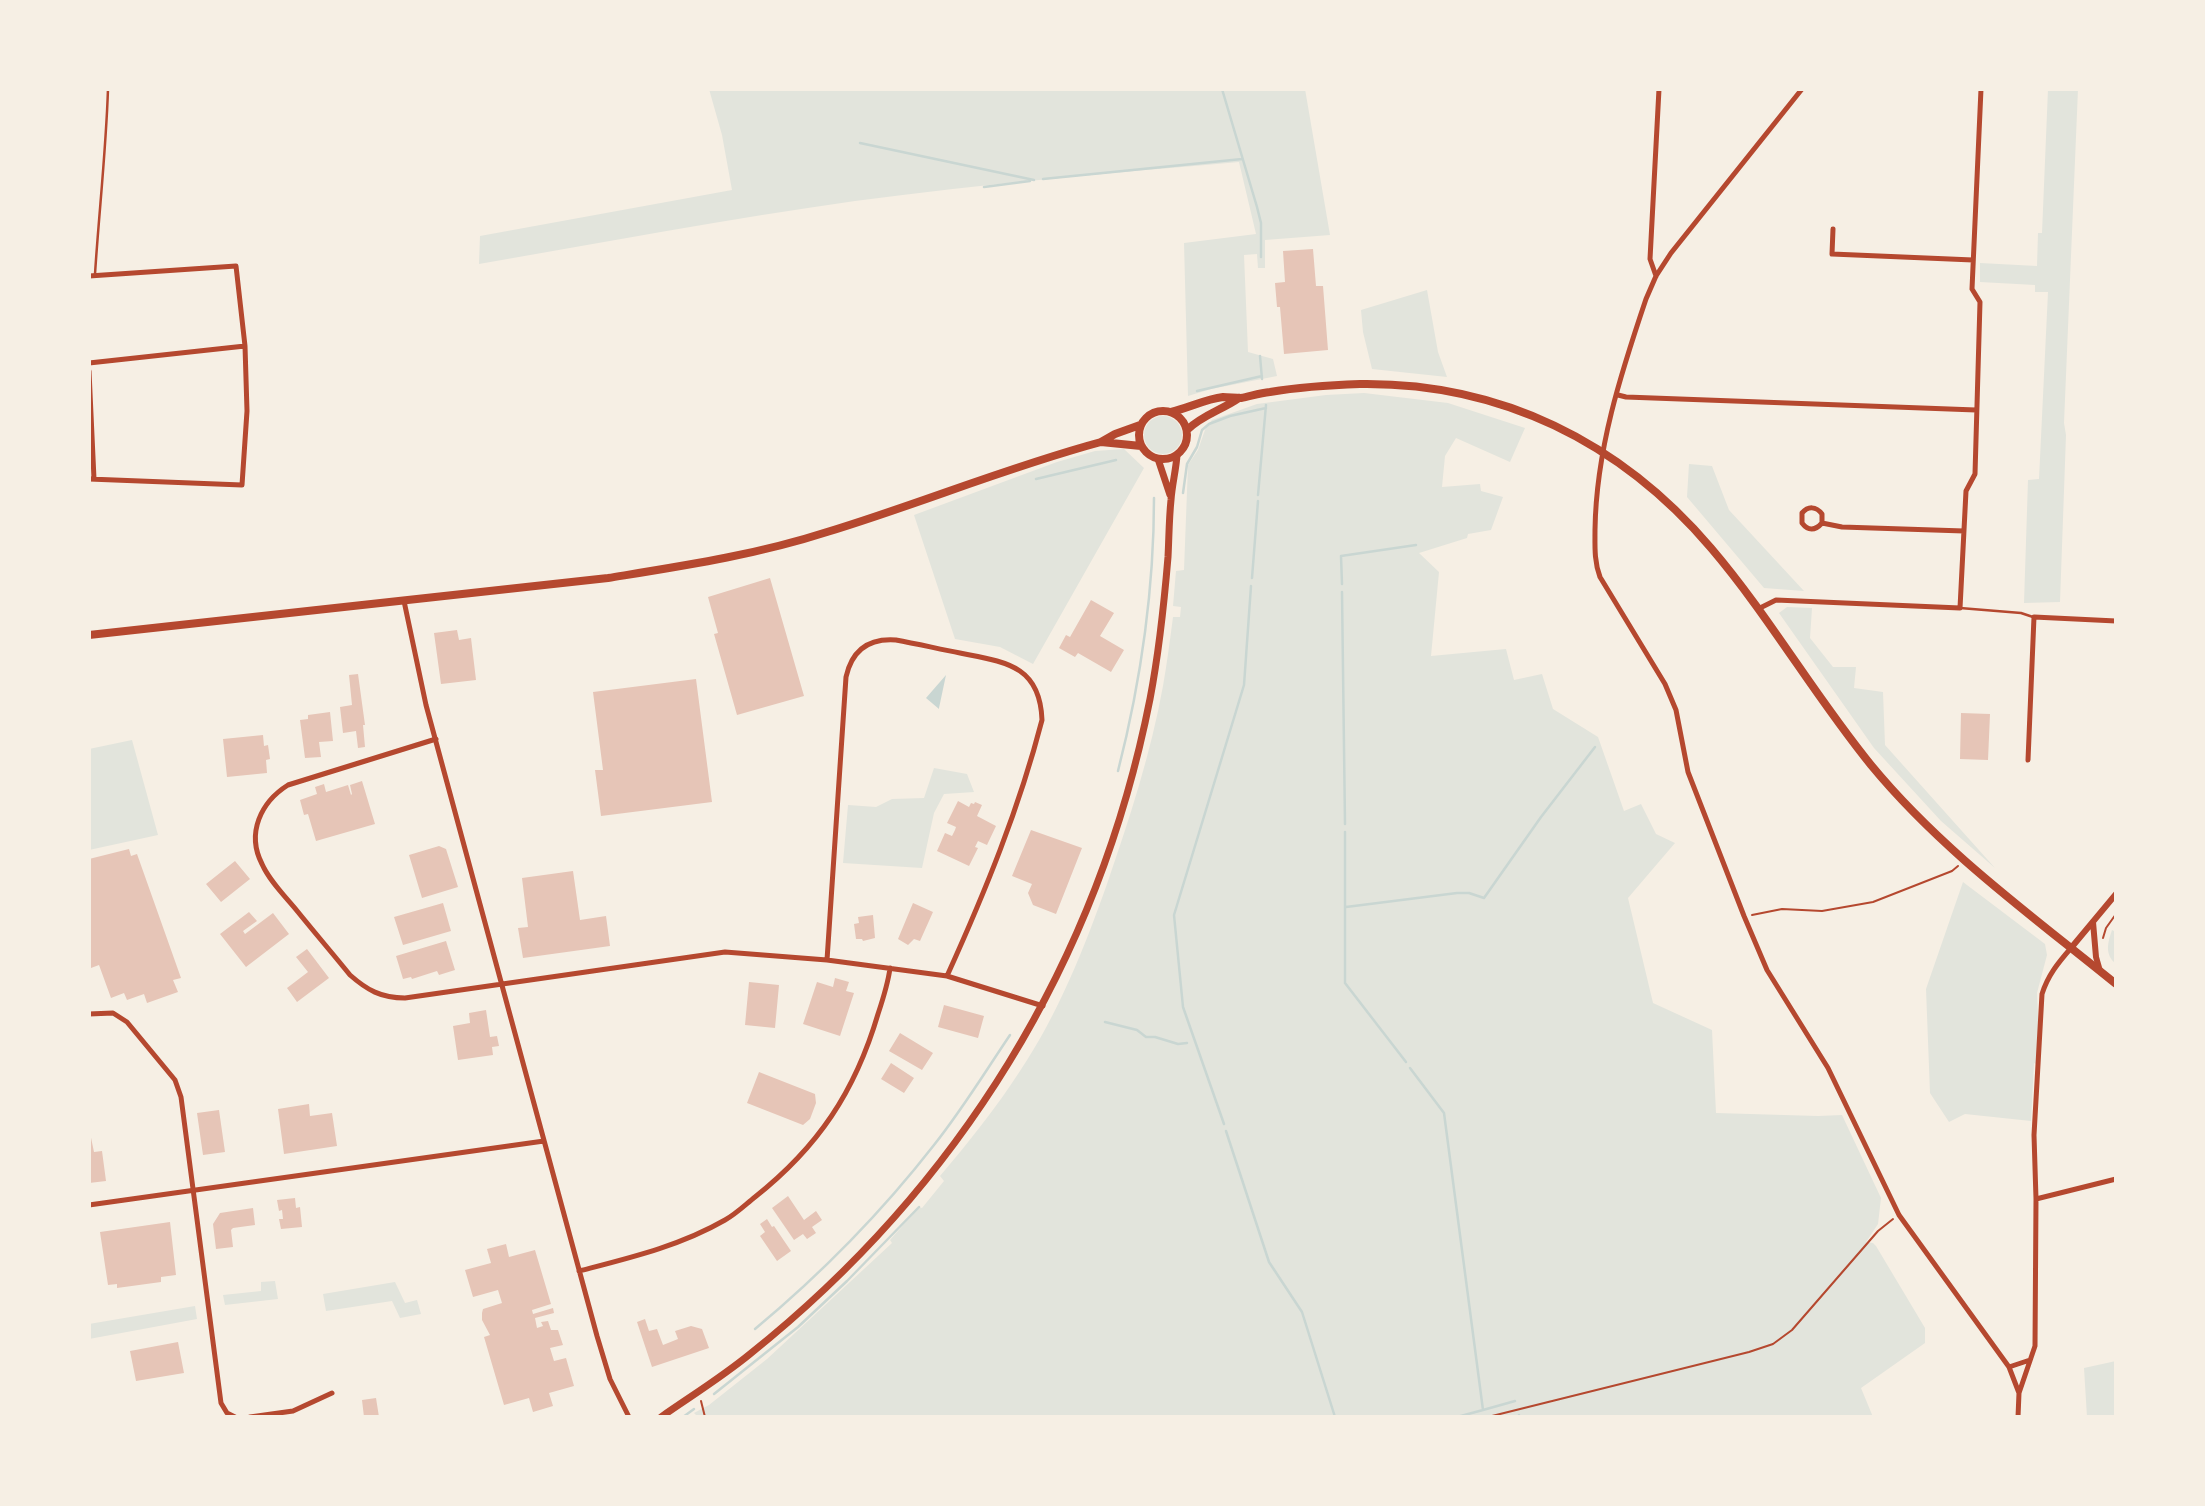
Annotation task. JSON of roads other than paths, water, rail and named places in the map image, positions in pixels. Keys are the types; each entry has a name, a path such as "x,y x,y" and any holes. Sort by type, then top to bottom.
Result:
{"main road":[{"path":"1171,412 1181,419 1187,430 1186,444 1177,455 1158,459 1148,455 1141,446 1138,432 1140,425 1150,414 1171,412 1222,397 1239,398 1291,389 1359,384 1459,394 1528,413 1552,423 1601,451 1647,483 1684,517 1719,557 1871,764 1923,821 1964,860 2116,984"},
{"path":"1187,430 1202,418 1239,398"},
{"path":"89,635 608,578 688,566 825,533 1101,442 1140,425"},
{"path":"1101,442 1141,446"},
{"path":"662,1417 748,1356 784,1326 838,1277 888,1225 962,1133 1009,1065 1043,1006 1102,873 1139,745 1162,622 1171,497 1177,455"},
{"path":"1158,459 1171,497"}],"street":[{"path":"1656,276 1650,259 1659,89"},
{"path":"1802,89 1671,253 1656,276 1637,323 1601,451 1596,494 1595,564 1600,578 1665,684 1676,710 1688,772 1768,970 1828,1068 1899,1215 2009,1367 2019,1393"},
{"path":"1758,609 1776,600 1960,608 1966,491 1975,474 1980,302 1972,289 1981,89"},
{"path":"1833,229 1832,254 1973,260"},
{"path":"89,371 91,479 242,485 247,411 245,346 236,266 92,276"},
{"path":"89,363 245,346"},
{"path":"1618,395 1976,410"},
{"path":"1822,523 1822,514 1814,508 1802,513 1805,527 1814,529 1822,523 1842,527 1964,531"},
{"path":"404,601 436,739 604,1362 629,1417"},
{"path":"2028,760 2034,617 2116,621"},
{"path":"827,960 846,677 853,657 861,648 883,639 896,639 1006,662 1027,676 1039,697 1042,709 1042,720 1021,796 989,882 947,976"},
{"path":"436,739 282,789 267,803 259,818 256,829 257,849 268,874 350,975 366,989 391,998 405,998 725,951 827,960 947,976 1043,1006"},
{"path":"2018,1417 2019,1393 2035,1346 2034,1135 2042,994 2053,967 2116,894"},
{"path":"2093,922 2100,971"},
{"path":"579,1271 655,1251 701,1232 727,1219 786,1172 816,1140 839,1107 859,1068 872,1034 890,968"},
{"path":"89,1014 113,1013 127,1021 175,1080 181,1097 221,1403 228,1413 235,1417"},
{"path":"89,1205 544,1141"},
{"path":"2036,1199 2116,1180"},
{"path":"2009,1367 2030,1360"},
{"path":"250,1417 293,1411 331,1393"}],"lane":[{"path":"92,276 106,147 108,89"},
{"path":"1960,608 2021,613 2034,617"}],"waterway":[{"path":"1222,89 1261,223 1261,257"},
{"path":"860,143 1034,180"},
{"path":"1043,179 1242,159"},
{"path":"984,187 1030,181"},
{"path":"1260,356 1262,379"},
{"path":"1197,391 1262,376"},
{"path":"1258,495 1266,405"},
{"path":"1183,493 1187,464 1197,447 1202,430 1209,424 1230,416 1266,408"},
{"path":"1036,479 1116,460"},
{"path":"1118,771 1145,636 1152,567 1154,498"},
{"path":"1252,578 1258,501"},
{"path":"1342,584 1341,556 1416,545"},
{"path":"1224,1124 1183,1007 1174,915 1244,685 1251,586"},
{"path":"1342,592 1345,824"},
{"path":"1346,907 1457,893 1469,893 1484,898 1595,747"},
{"path":"1345,832 1345,983 1406,1062"},
{"path":"1105,1022 1137,1030 1146,1037 1178,1044 1187,1043"},
{"path":"755,1329 827,1265 893,1195 954,1118 1010,1035"},
{"path":"1410,1068 1444,1113 1483,1410 1515,1401"},
{"path":"1226,1131 1269,1262 1302,1312 1335,1417"},
{"path":"714,1394 798,1327 919,1207"},
{"path":"683,1417 694,1409"},
{"path":"1457,1417 1483,1410"}]}
